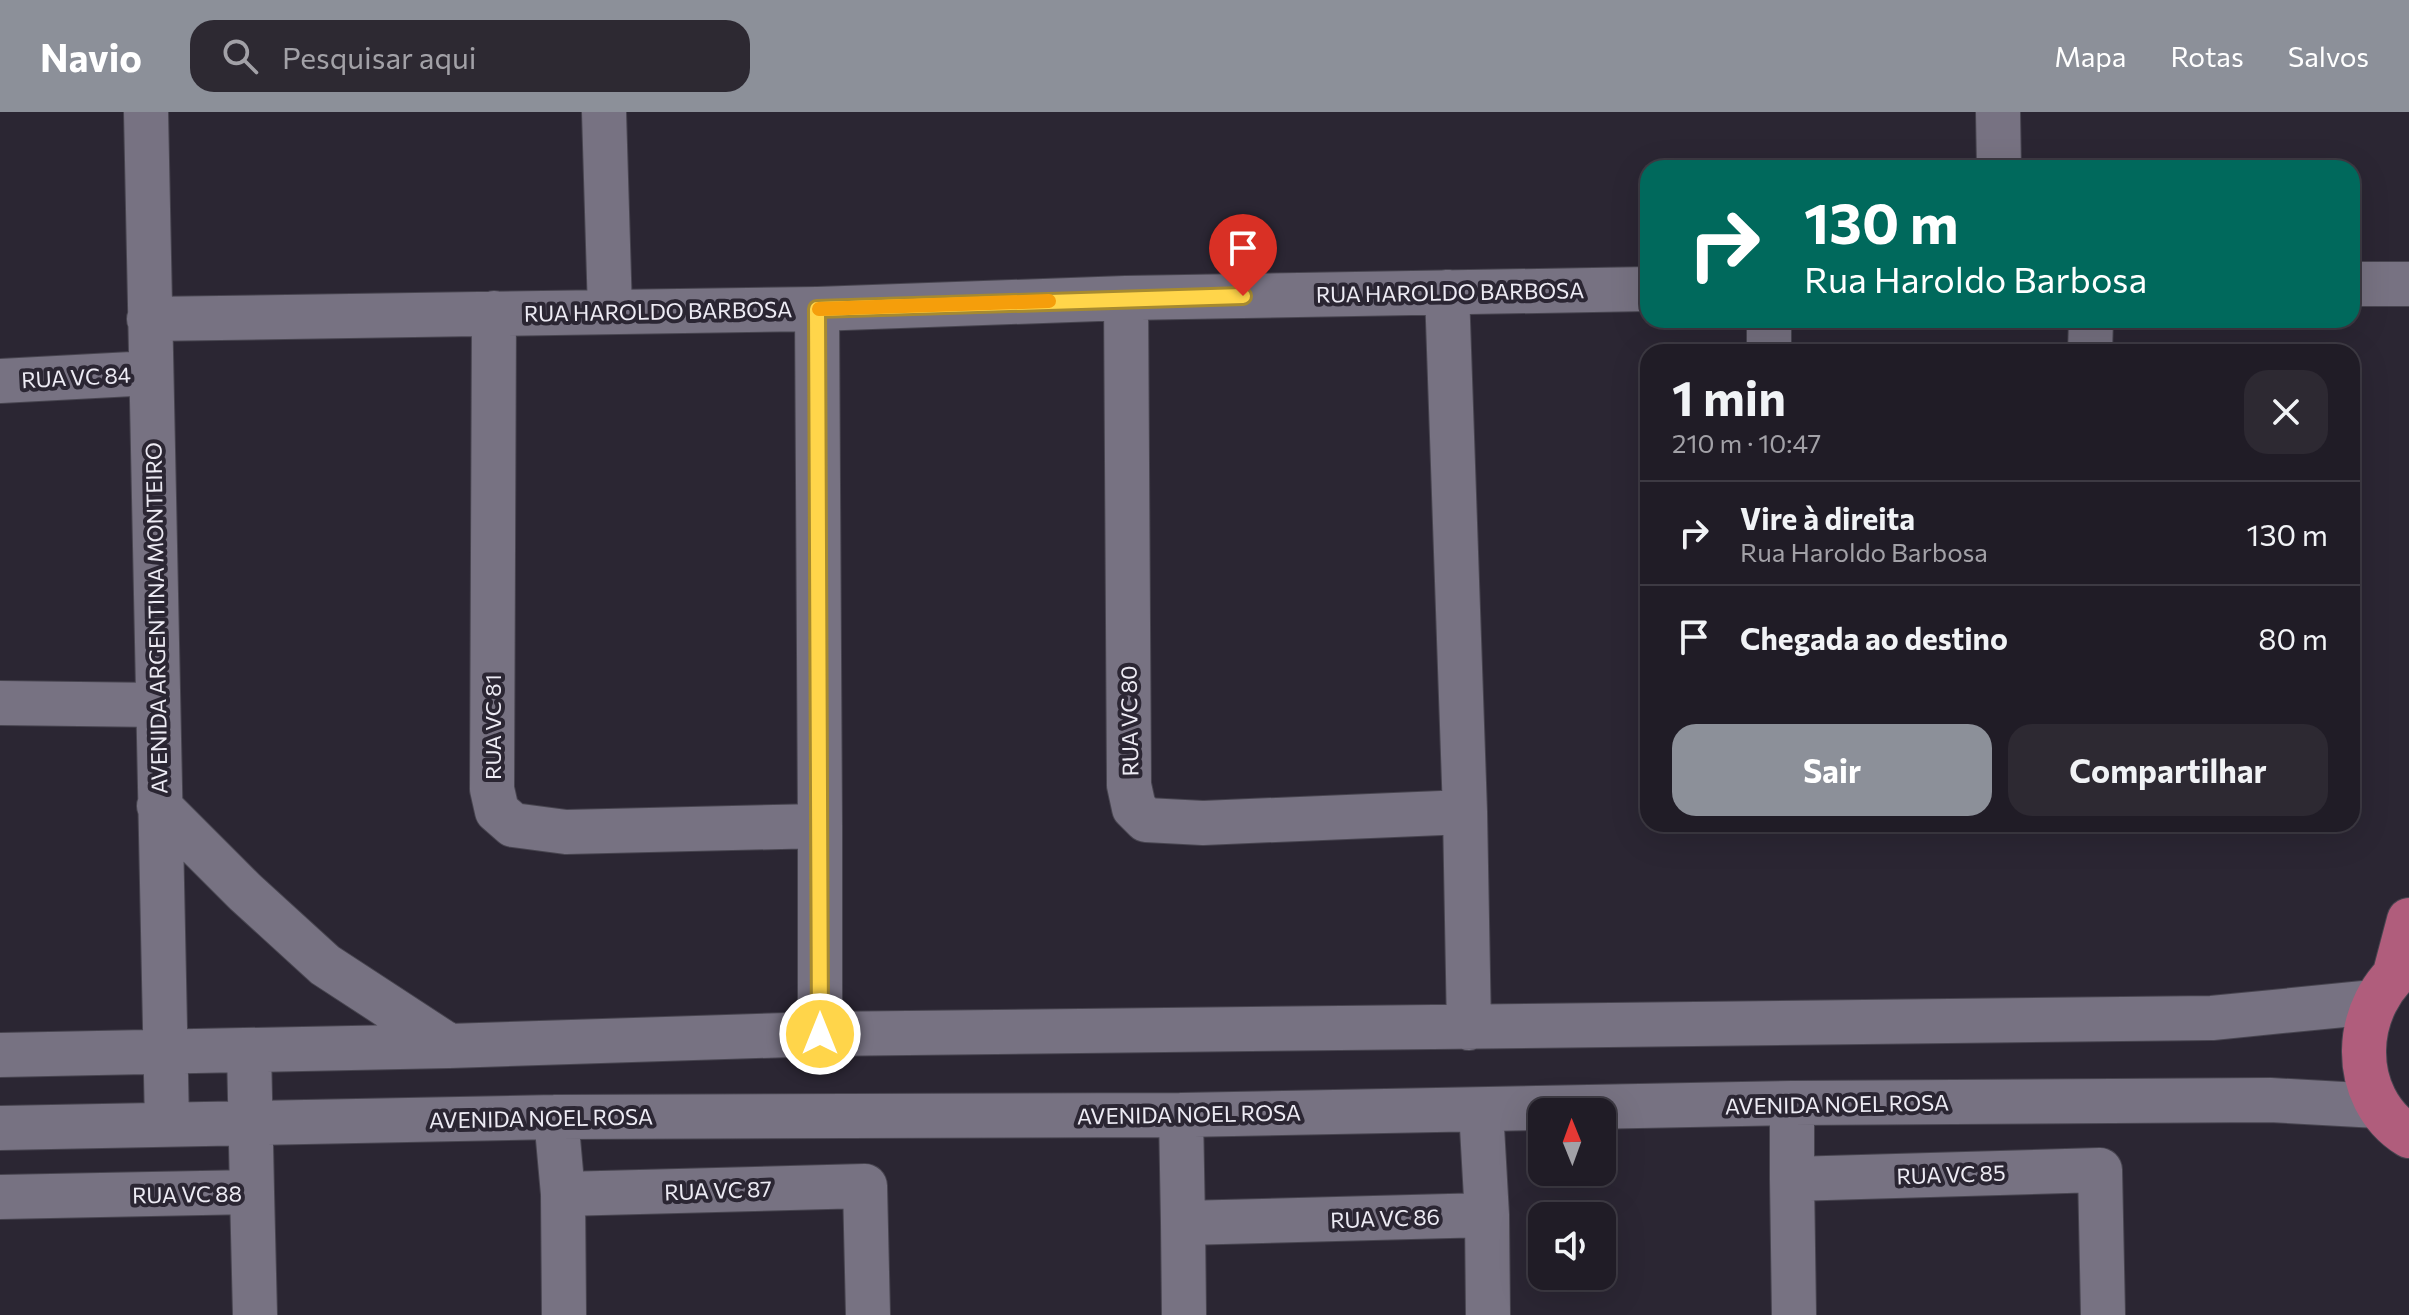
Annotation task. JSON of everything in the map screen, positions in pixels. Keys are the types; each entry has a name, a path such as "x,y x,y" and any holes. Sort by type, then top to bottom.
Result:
{"main road":[{"path":"2398,1134 2365,1073 2364,1036 2393,979 2409,920"}],"street":[{"name":"AVENIDA ARGENTINA MONTEIRO","path":"146,112 167,1124"},
{"path":"604,112 610,311"},
{"path":"1998,112 1999,160"},
{"path":"2360,284 2409,284"},
{"name":"RUA HAROLDO BARBOSA","path":"149,319 817,309 1126,298 1640,289"},
{"path":"1447,292 1465,812 1469,1028"},
{"name":"RUA VC 80","path":"1126,298 1129,785 1134,808 1146,820 1203,823 1465,812"},
{"path":"817,309 820,1034"},
{"name":"RUA VC 81","path":"494,313 492,789 497,811 513,825 566,832 820,826"},
{"name":"RUA VC 84","path":"0,381 151,373"},
{"path":"0,703 158,705"},
{"path":"159,806 245,892 325,965 449,1046"},
{"path":"0,1055 449,1046 820,1034 2212,1018 2393,979"},
{"path":"249,1050 252,1192"},
{"name":"AVENIDA NOEL ROSA","path":"0,1128 556,1117 1181,1115 1792,1103 2270,1100 2398,1134"},
{"path":"2096,1102 2103,1315"},
{"path":"1792,1103 1794,1315"},
{"path":"1481,1110 1487,1215 1488,1315"},
{"path":"1181,1115 1184,1315"},
{"path":"862,1116 868,1315"},
{"path":"556,1117 563,1194 564,1315"},
{"name":"RUA VC 85","path":"1792,1179 2100,1170"},
{"name":"RUA VC 87","path":"563,1194 865,1186"},
{"name":"RUA VC 88","path":"0,1197 252,1192 255,1315"},
{"name":"RUA VC 86","path":"1183,1223 1487,1215"}],"slow traffic":[{"path":"819,309 1049,301"}],"route":[{"path":"820,1034 817,309 1243,296"}]}
